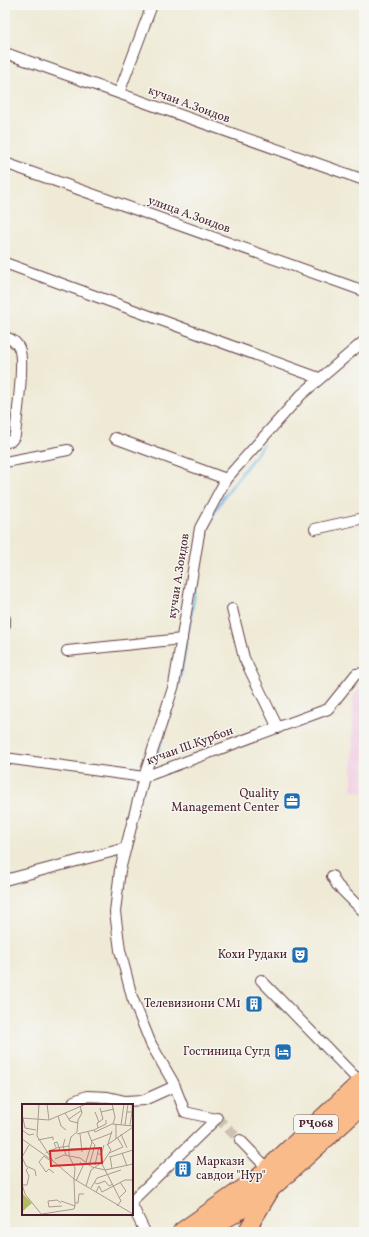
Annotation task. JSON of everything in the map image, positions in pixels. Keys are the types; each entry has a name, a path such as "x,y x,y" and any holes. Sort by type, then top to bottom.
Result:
{"highway":[{"name":"РҶ068","path":"267,1177 362,1081"},
{"name":"РҶ068","path":"267,1177 364,1103"},
{"path":"193,1230 236,1212 267,1177"},
{"path":"193,1230 267,1177"}],"main road":[{"name":"РҶ068","path":"246,1232 267,1177"},
{"path":"223,1232 236,1212"}],"street":[{"path":"118,93 152,5"},
{"name":"кучаи А.Зоидов","path":"5,52 364,180"},
{"name":"улица А.Зоидов","path":"5,163 364,290"},
{"path":"5,263 319,378"},
{"path":"5,337 13,340 20,350 20,372 15,435 12,440 5,443"},
{"name":"кучаи А.Зоидов","path":"133,1200 216,1118 185,1112 174,1086 151,1044 132,997 120,950 115,912 120,870 144,777 174,685 200,528 226,479 301,395 364,341"},
{"path":"115,438 226,479"},
{"path":"5,462 68,450"},
{"path":"315,529 364,518"},
{"path":"232,610 244,658 278,728"},
{"path":"5,619 5,625"},
{"path":"67,651 182,640"},
{"name":"кучаи Ш.Қурбон","path":"5,758 144,777 328,709 356,674 364,673"},
{"path":"5,880 126,848"},
{"path":"332,876 337,885 364,912"},
{"path":"261,980 362,1081"},
{"path":"73,1104 74,1101 87,1096 108,1097 124,1101 144,1100 174,1086"},
{"path":"240,1140 267,1177"},
{"path":"133,1207 145,1232"}],"shaded area":[{"path":"364,682 364,793 352,790 353,697"}],"waterway":[{"path":"179,684 201,558 210,520 223,498 263,445"},
{"path":"154,765 176,694"}],"tunnel":[{"path":"217,1118 240,1140"}],"place":[{"name":"Quality Management Center","path":"292,801"},
{"name":"Кохи Рудаки","path":"300,955"},
{"name":"Телевизиони СМ1","path":"254,1004"},
{"name":"Гостиница Сугд","path":"283,1052"},
{"name":"Маркази савдои \"Нур\"","path":"183,1169"}]}
